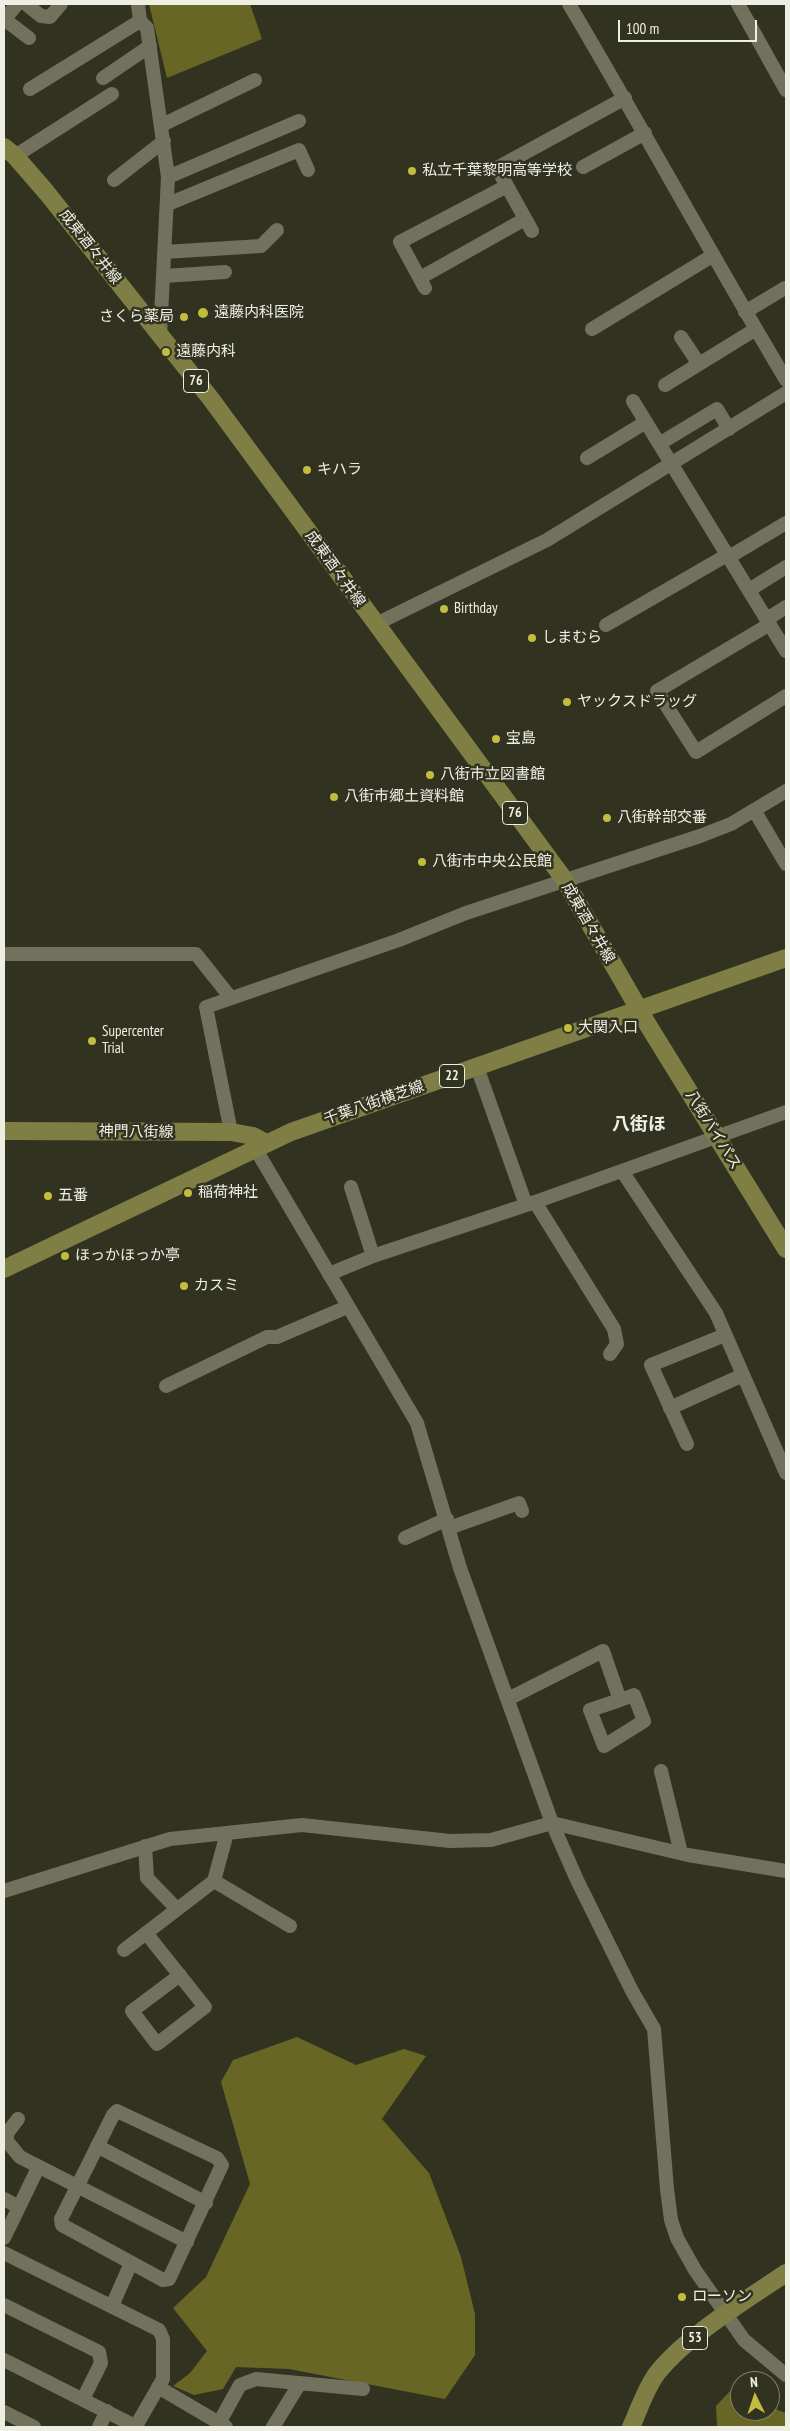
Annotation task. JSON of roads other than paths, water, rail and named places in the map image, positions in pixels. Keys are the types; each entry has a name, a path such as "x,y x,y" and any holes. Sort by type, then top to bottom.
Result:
{"main road":[{"name":"成東酒々井線","path":"10,151 211,399 564,879 640,1011"},
{"name":"千葉八街横芝線","path":"4,1269 260,1146 786,958"},
{"name":"八街バイパス","path":"640,1011 786,1249"},
{"name":"神門八街線","path":"4,1131 231,1132 253,1136 260,1146"},
{"name":"53","path":"631,2427 657,2373 673,2357 725,2314 786,2273"}],"street":[{"path":"17,4 4,20 29,38"},
{"path":"26,4 45,17 50,16 61,4"},
{"path":"138,4 140,21 147,28 168,177 160,336"},
{"path":"569,4 645,133 712,256 786,380"},
{"path":"738,4 784,82"},
{"path":"30,89 140,21"},
{"path":"104,78 150,46"},
{"path":"162,125 255,80"},
{"path":"10,151 112,94"},
{"path":"507,186 400,242 422,283 528,225 507,186 497,168 625,98"},
{"path":"168,177 299,121"},
{"path":"583,167 645,133"},
{"path":"114,180 164,141"},
{"path":"168,204 299,150 308,170"},
{"path":"165,252 261,246 277,230"},
{"path":"592,329 712,256"},
{"path":"164,276 225,272"},
{"path":"745,312 786,288"},
{"path":"664,385 756,330"},
{"path":"681,336 698,364"},
{"path":"376,624 547,540 786,393"},
{"path":"633,401 768,621 784,642"},
{"path":"659,444 717,409 729,429"},
{"path":"587,458 646,422"},
{"path":"606,625 786,523"},
{"path":"749,590 786,567"},
{"path":"786,607 768,621 657,691 696,752 786,696"},
{"path":"231,1132 206,1007 399,940 466,913 564,879 700,836 731,824 786,791"},
{"path":"754,810 786,864"},
{"path":"4,954 196,954 231,998"},
{"path":"477,1067 530,1204 614,1329 617,1344 610,1354"},
{"path":"329,1274 373,1256 530,1204 786,1112"},
{"path":"260,1146 347,1307 416,1423 460,1568 552,1822 576,1880 632,1991 654,2029 671,2220 677,2238 695,2270 744,2340 786,2375"},
{"path":"622,1171 716,1314 786,1473"},
{"path":"351,1187 373,1256"},
{"path":"166,1386 267,1337 277,1337 347,1307"},
{"path":"687,1444 651,1365 725,1334"},
{"path":"670,1408 743,1375"},
{"path":"406,1538 519,1503 522,1511"},
{"path":"508,1699 603,1651 620,1700"},
{"path":"662,1771 681,1853"},
{"path":"4,1891 170,1838 302,1825 450,1841 491,1840 552,1822 681,1853 786,1871"},
{"path":"124,1950 214,1881 227,1833"},
{"path":"145,1846 148,1878 177,1909"},
{"path":"214,1881 290,1926"},
{"path":"146,1933 180,1975 205,2007 157,2044 132,2011 180,1975"},
{"path":"117,2111 217,2158 222,2165 206,2203 169,2279 163,2280 62,2224 61,2219 77,2187 113,2115 117,2111"},
{"path":"18,2119 8,2132 6,2140 20,2157 38,2168 187,2242"},
{"path":"97,2146 206,2203"},
{"path":"4,2238 38,2168"},
{"path":"4,2199 19,2207"},
{"path":"4,2253 159,2330 162,2334 163,2379 137,2427 4,2360"},
{"path":"112,2306 131,2263"},
{"path":"4,2307 99,2352 101,2363 83,2399"},
{"path":"158,2387 223,2425 240,2385 256,2379 363,2389"},
{"path":"273,2427 300,2384"},
{"path":"99,2427 107,2411"},
{"path":"4,2412 34,2427"}],"place":[{"name":"私立千葉黎明高等学校","path":"412,171"},
{"name":"遠藤内科医院","path":"203,313"},
{"name":"さくら薬局","path":"184,317"},
{"name":"遠藤内科","path":"166,352"},
{"name":"キハラ","path":"307,470"},
{"name":"Birthday","path":"444,609"},
{"name":"しまむら","path":"532,638"},
{"name":"ヤックスドラッグ","path":"567,702"},
{"name":"宝島","path":"496,739"},
{"name":"八街市立図書館","path":"430,775"},
{"name":"八街市郷土資料館","path":"334,797"},
{"name":"八街幹部交番","path":"607,818"},
{"name":"八街市中央公民館","path":"422,862"},
{"name":"大関入口","path":"568,1028"},
{"name":"Supercenter Trial","path":"92,1041"},
{"name":"稲荷神社","path":"188,1193"},
{"name":"五番","path":"48,1196"},
{"name":"ほっかほっか亭","path":"65,1256"},
{"name":"カスミ","path":"184,1286"},
{"name":"ローソン","path":"682,2297"}],"district":[{"name":"八街ほ","path":"639,1125"}]}
